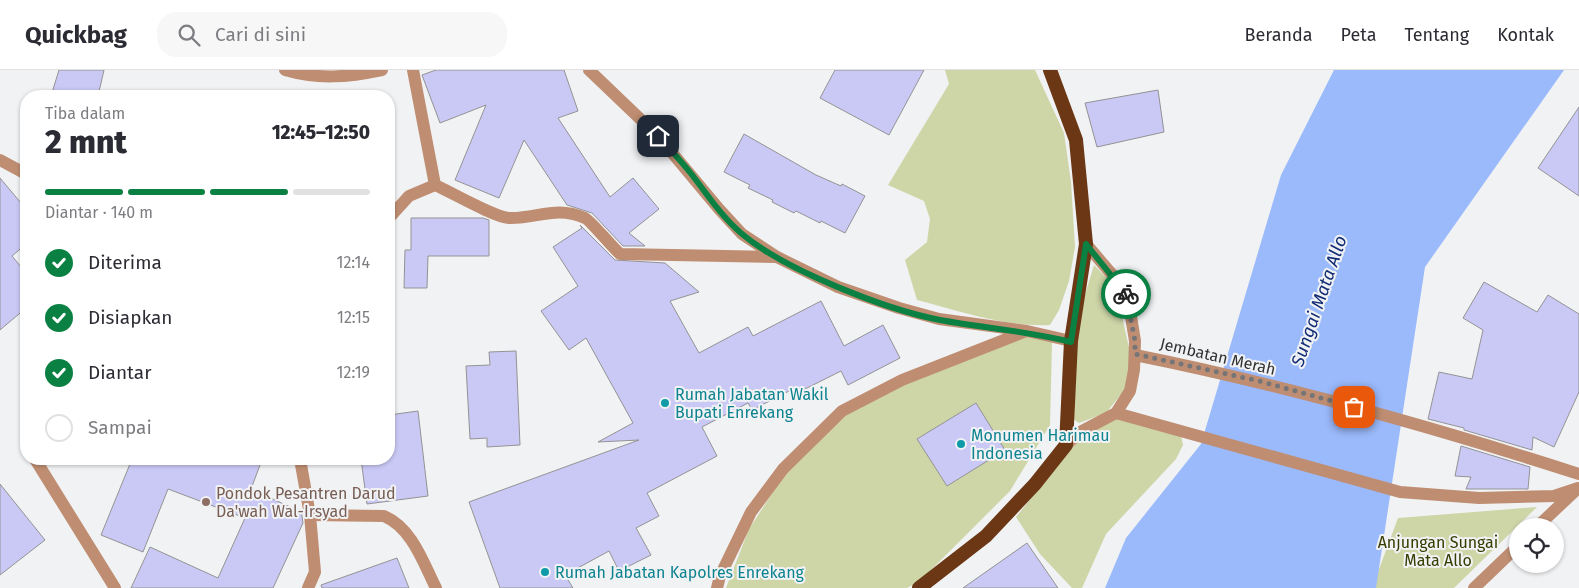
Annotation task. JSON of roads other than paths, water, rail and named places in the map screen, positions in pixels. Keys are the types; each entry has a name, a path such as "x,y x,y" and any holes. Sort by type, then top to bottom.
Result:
{"highway":[{"path":"919,588 986,536 1035,484 1066,445 1071,342 1086,244 1076,140 1050,70"}],"street":[{"path":"285,70 309,77 351,76 382,70"},
{"path":"413,70 435,185"},
{"path":"589,70 658,136 742,234 777,257 838,287 899,308 939,319 1027,331 1071,342"},
{"path":"0,160 20,171"},
{"path":"395,211 409,196 435,185 507,218 544,212 567,212 587,219 607,244 620,254 777,257"},
{"path":"1066,445 1080,432 1116,413 1130,391 1135,354 1135,341 1128,298 1115,278 1086,244"},
{"path":"717,588 720,576 751,512 783,469 842,411 902,380 1027,331"},
{"name":"Jembatan Merah","path":"1135,354 1215,371 1467,438 1579,474"},
{"path":"1116,413 1400,492 1479,498 1554,496 1578,487"},
{"path":"39,465 115,588"},
{"path":"301,465 310,515 315,572 308,588"},
{"path":"1546,518 1578,487"},
{"path":"310,515 384,516 395,521 407,532 436,588"},
{"path":"1474,588 1509,555"}],"water":[{"name":"Sungai Mata Allo","path":"1334,70 1564,70 1425,267 1376,588 1105,588 1126,538 1201,444 1281,175"}],"place":[{"name":"Rumah Jabatan Wakil Bupati Enrekang","path":"665,403"},
{"name":"Monumen Harimau Indonesia","path":"961,444"},
{"name":"Pondok Pesantren Darud Da'wah Wal-Irsyad","path":"206,502"},
{"name":"Rumah Jabatan Kapolres Enrekang","path":"545,572"}],"park label":[{"name":"Anjungan Sungai Mata Allo","path":"1438,551"}]}
